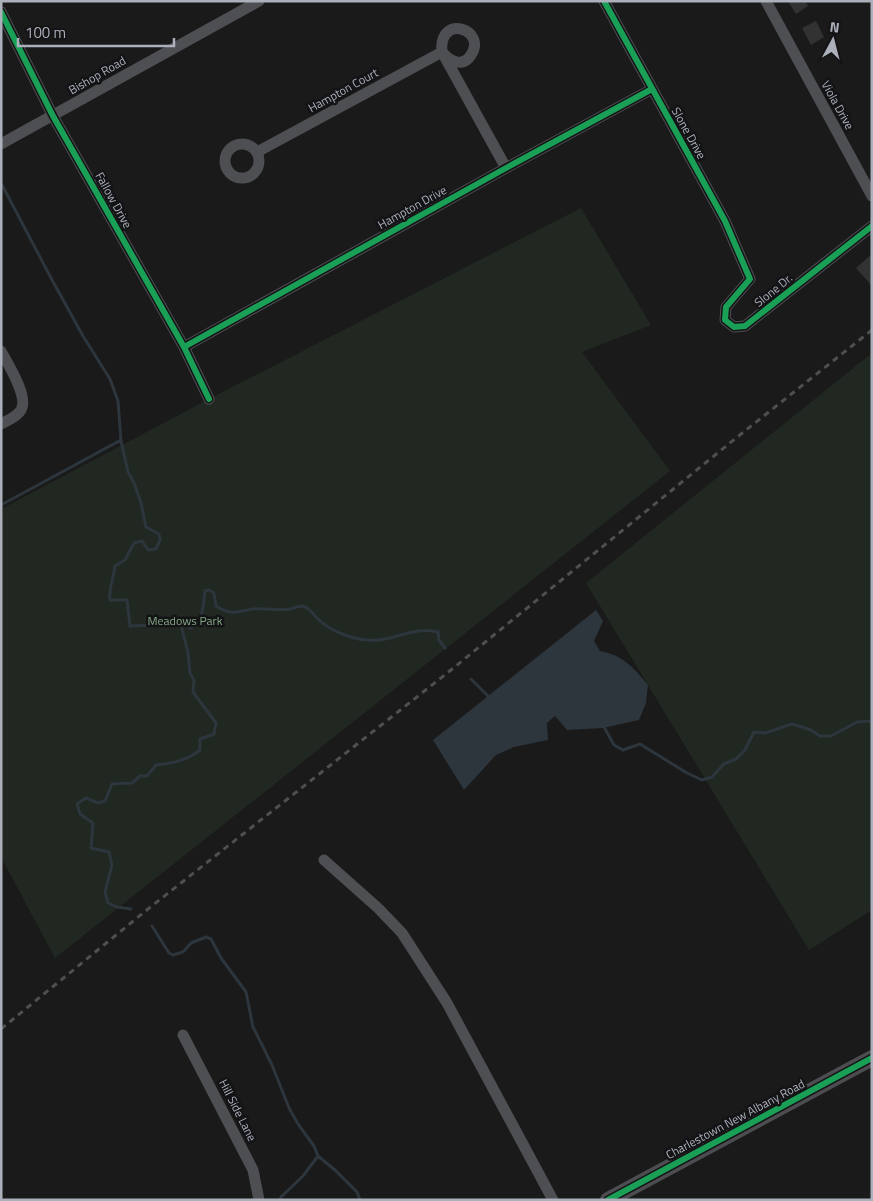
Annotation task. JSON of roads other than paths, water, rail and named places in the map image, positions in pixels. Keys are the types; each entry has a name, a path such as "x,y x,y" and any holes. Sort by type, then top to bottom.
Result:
{"main road":[{"name":"Charlestown New Albany Road","path":"608,1200 872,1058"}],"street":[{"name":"Bishop Road","path":"1,144 121,76 260,1"},
{"name":"Slone Drive","path":"604,1 725,221 750,279"},
{"name":"Viola Drive","path":"766,1 872,196"},
{"name":"Fallow Drive","path":"1,12 53,116 184,347 209,399"},
{"name":"Hampton Court","path":"257,152 442,52 506,168"},
{"name":"Hampton Drive","path":"184,347 652,89"},
{"name":"Slone Dr.","path":"750,279 726,307 725,320 734,327 745,326 756,319 872,226"},
{"path":"1,351 20,387 23,402 22,408 17,415 1,424"},
{"path":"324,860 402,933 447,1003 553,1200"},
{"name":"Hill Side Lane","path":"184,1034 253,1170 259,1200"}],"waterway":[{"path":"1,183 83,336 110,379 118,401 121,441 128,472 141,503 146,527 159,534 160,540 156,549 148,550 142,541 134,543 125,560 115,566 110,588 110,600 127,600 130,626 180,624 191,628 201,617 205,591 209,590 214,593 216,606 228,612 253,609 286,610 302,606 329,628 348,636 377,640 429,630 438,632 439,640 445,648"},
{"path":"1,505 121,440"},
{"path":"131,909 117,907 108,903 105,892 112,865 109,852 91,848 93,823 80,814 77,804 86,798 98,803 105,801 112,784 132,783 140,776 147,776 156,765 190,757 200,750 200,739 214,734 216,723 193,692 194,680 190,673 188,653 181,625"},
{"path":"471,679 490,698"},
{"path":"603,725 614,745 623,750 640,744 702,780 712,777 724,764 736,759 745,750 754,732 765,733 792,724 811,730 820,736 831,736 857,722 872,721"},
{"path":"152,926 169,953 173,955 183,952 191,943 206,937 211,939 221,958 246,992 253,1027 298,1124 314,1146 318,1156 357,1192 360,1200"},
{"path":"280,1200 303,1176 318,1156"}],"railway":[{"path":"1,1029 148,909 446,674 872,330"}],"park label":[{"name":"Meadows Park","path":"185,620"}]}
